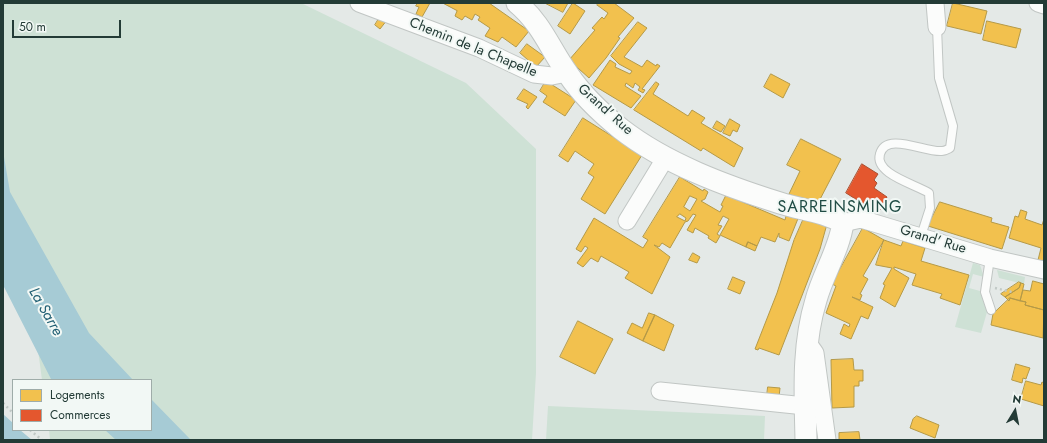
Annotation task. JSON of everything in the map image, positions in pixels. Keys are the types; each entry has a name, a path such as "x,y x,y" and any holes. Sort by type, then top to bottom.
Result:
{"street":[{"name":"Chemin de la Chapelle","path":"359,3 478,48 534,74 552,76 567,74"},
{"name":"Grand' Rue","path":"517,3 527,11 547,38 567,74 586,97 621,129 666,157 707,177 780,203 833,217 843,223 861,219 990,258 1044,270"},
{"path":"935,3 937,27"},
{"path":"1038,3 1044,5"},
{"path":"627,221 666,157"},
{"path":"806,440 806,341 816,300 841,237 843,223"},
{"path":"806,341 815,353 826,440"},
{"path":"660,391 805,406"}],"lane":[{"path":"921,236 930,208 929,192 888,172 881,167 878,160 881,150 887,145 898,143 942,152 950,148 953,126 939,78 937,27"},
{"path":"990,258 985,292 991,310"}],"path":[{"path":"3,403 12,412"},
{"path":"31,431 42,440"}],"green space":[{"path":"3,3 301,3 466,83 536,149 536,373 532,440 50,440 49,431 152,431 152,379 42,379 27,267 3,268"},
{"path":"973,263 980,265 984,277 973,274 969,288 980,291 987,312 981,333 955,327"},
{"path":"997,270 1025,277 1024,284 999,278"},
{"path":"548,406 765,416 764,440 546,440"}],"water":[{"name":"La Sarre","path":"3,151 10,192 89,333 132,379 51,379 3,285"},
{"path":"152,400 191,440 116,440 106,431 152,431"},
{"path":"3,414 12,422 12,431 21,431 32,440 3,440"}],"building: Logements":[{"path":"418,3 430,3 422,17 416,14 419,7 416,6"},
{"path":"443,3 489,3 529,31 516,47 502,37 498,42 485,36 490,28 478,20 480,17 475,14 472,20 465,16 462,20 455,16 457,11"},
{"path":"545,3 568,3 563,12"},
{"path":"573,3 585,11 570,34 558,26"},
{"path":"599,3 614,3 634,18 618,37 620,38 606,58 589,78 569,60 595,30 592,28 602,17 604,19 608,13 597,5"},
{"path":"953,3 987,11 981,34 947,26"},
{"path":"380,17 387,20 380,29 375,25"},
{"path":"987,21 1021,29 1016,48 983,40"},
{"path":"638,22 647,28 624,57 642,67 647,60 656,66 657,64 660,66 642,89 645,90 643,93 638,90 640,87 635,83 633,88 626,83 625,86 641,96 631,108 593,85 610,60 616,64 615,67 630,74 632,71 619,64 611,56"},
{"path":"527,44 545,57 536,67 520,53"},
{"path":"771,74 790,84 783,98 764,87"},
{"path":"546,81 576,100 565,116 543,102 547,96 540,91"},
{"path":"656,82 659,84 653,94 688,116 692,110 705,118 701,123 743,148 734,167 703,148 701,151 634,110"},
{"path":"524,89 537,97 528,109 526,107 528,104 517,99"},
{"path":"583,118 642,155 605,214 581,199 594,177 588,173 594,164 575,151 568,162 559,156"},
{"path":"730,119 740,125 737,132 733,130 730,136 723,133"},
{"path":"717,121 725,126 721,132 713,128"},
{"path":"801,139 841,159 816,207 789,194 800,171 787,165"},
{"path":"680,177 703,191 704,189 708,192 705,199 701,201 720,212 723,206 721,205 726,195 785,220 787,212 799,216 789,241 779,237 779,233 775,242 761,237 757,246 748,242 746,247 720,235 729,219 723,216 718,225 722,226 717,234 720,236 716,243 708,238 709,236 695,228 693,233 687,230 696,215 693,214 688,221 685,222 670,248 662,243 659,247 654,245 670,257 652,294 625,278 629,272 601,256 598,262 591,258 583,267 577,263 588,248 585,246 581,252 576,249 594,218 643,248 648,240 643,237","holes":["690,196 697,199 690,211 684,207","680,214 686,218 685,221 677,217"]},
{"path":"940,202 992,218 991,222 1009,227 1002,249 928,226"},
{"path":"1021,210 1027,212 1025,219 1042,225 1044,219 1044,262 1038,260 1041,248 1009,238 1015,216 1018,217"},
{"path":"804,218 827,224 820,249 779,355 759,348 758,350 755,349 777,293 794,240"},
{"path":"863,228 884,240 863,276 868,279 860,294 862,295 860,300 852,297 873,307 868,319 861,316 851,339 840,334 844,324 849,327 850,324 826,313 836,286 832,284"},
{"path":"884,240 901,246 903,241 925,248 921,261 969,275 960,305 940,298 942,294 912,285 916,274 894,267 894,269 909,278 895,307 880,298 885,285 883,284 892,268 876,265"},
{"path":"748,242 757,246 755,251 746,247"},
{"path":"693,253 700,257 697,263 689,260"},
{"path":"733,277 745,282 740,294 728,289"},
{"path":"1033,281 1044,284 1044,310 1025,305 1026,302 1020,301 1023,290 1030,291"},
{"path":"1019,282 1021,283 1019,288 1005,297 1001,294"},
{"path":"1021,283 1024,284 1020,301 1010,298 1009,301 1005,297 1019,288"},
{"path":"1010,298 1026,302 1025,305 1044,310 1043,338 991,325 993,314"},
{"path":"649,313 655,315 643,341 627,333 632,323 642,328"},
{"path":"655,315 674,325 664,351 643,341"},
{"path":"578,321 613,339 595,374 560,357"},
{"path":"853,359 854,370 863,370 863,381 859,381 859,386 854,386 854,407 832,408 831,360"},
{"path":"1016,364 1030,368 1026,379 1023,378 1022,383 1012,380"},
{"path":"1026,381 1041,385 1042,382 1044,383 1044,406 1021,399"},
{"path":"768,387 780,388 779,397 767,396"},
{"path":"917,416 939,425 935,438 910,428 913,419"},
{"path":"859,432 860,440 839,440 839,433"}],"building: Commerces":[{"path":"862,164 878,174 874,180 877,183 874,188 887,197 878,213 846,193"}],"district":[{"name":"SARREINSMING","path":"840,208"}]}
